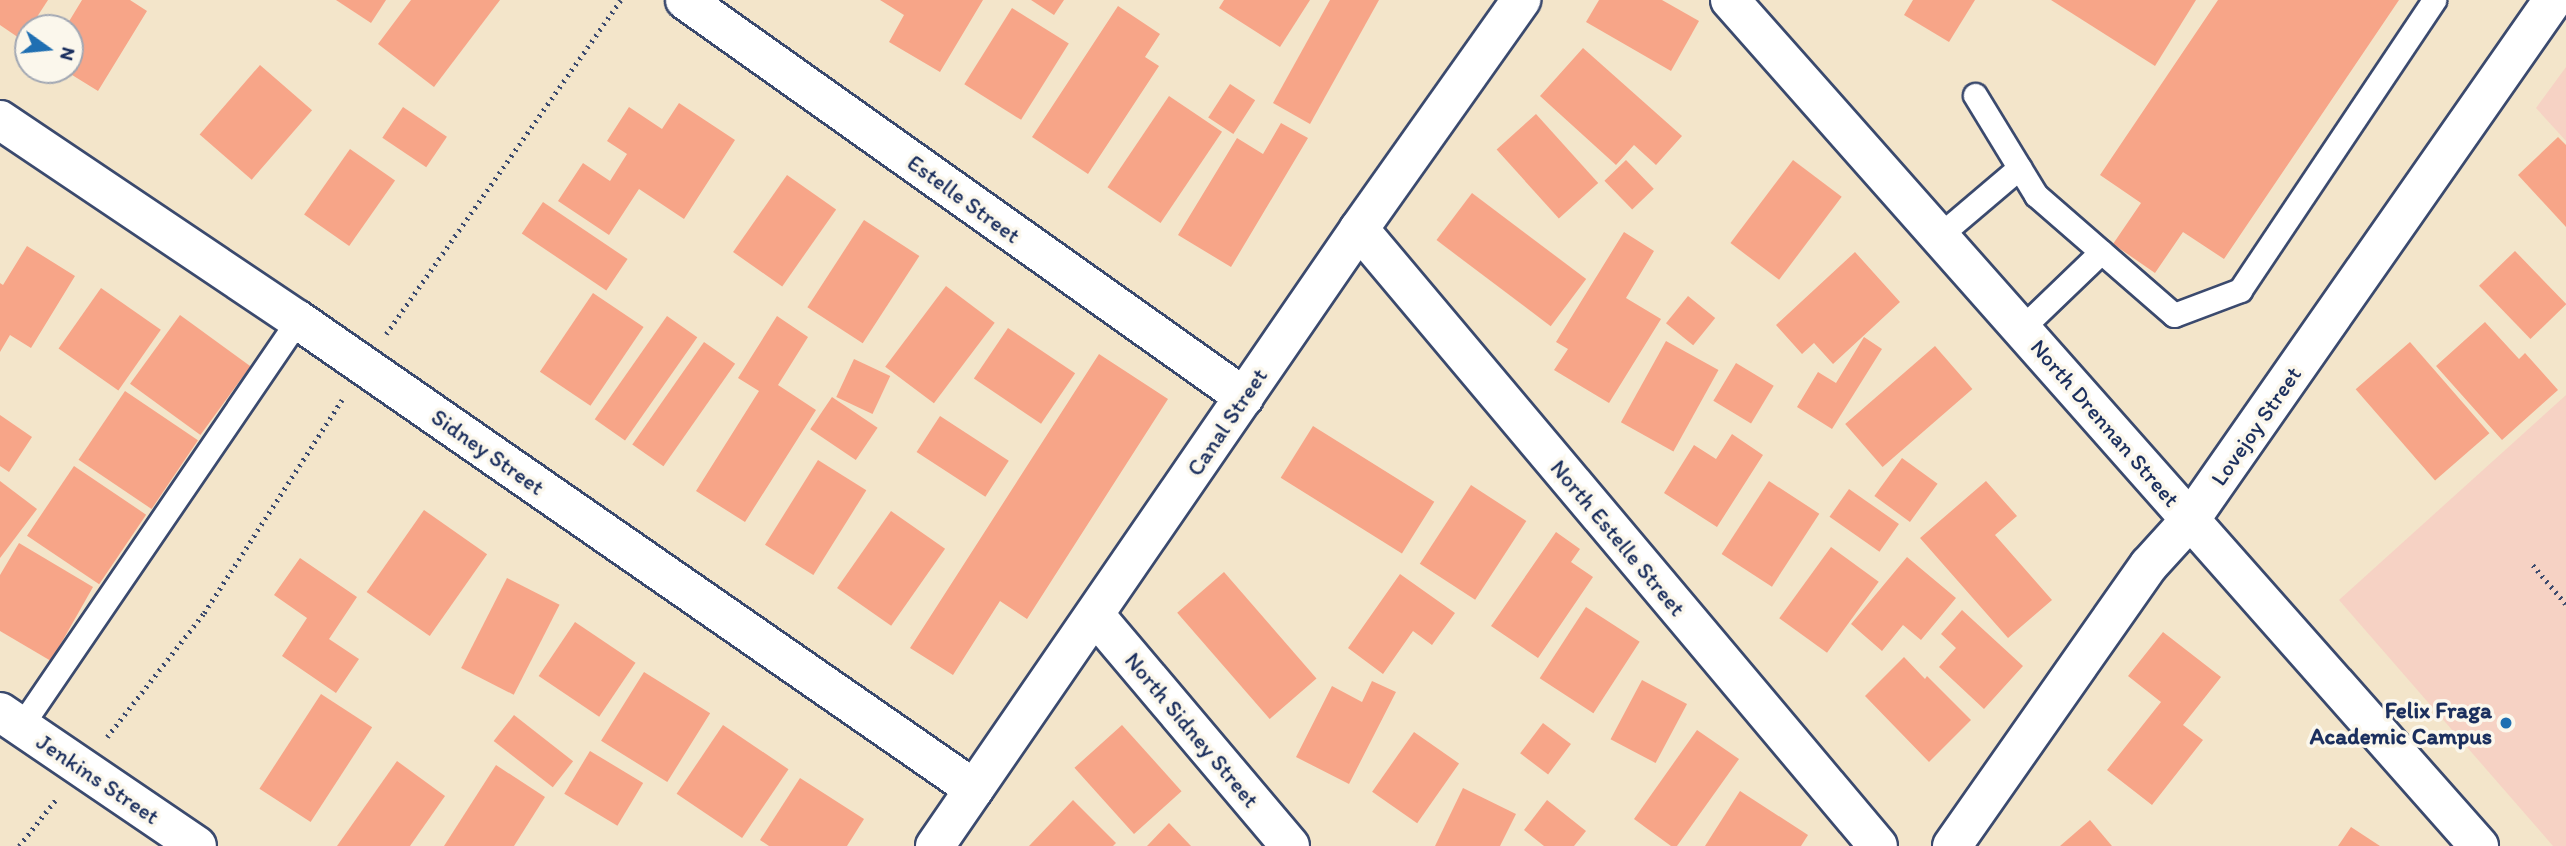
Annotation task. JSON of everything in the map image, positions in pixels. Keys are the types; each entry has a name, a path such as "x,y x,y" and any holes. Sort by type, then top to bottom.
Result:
{"street":[{"name":"Estelle Street","path":"685,0 1244,397"},
{"name":"Canal Street","path":"935,846 1359,229 1521,0"},
{"name":"North Drennan Street","path":"1730,0 2479,846"},
{"name":"Lovejoy Street","path":"1952,846 2149,565 2190,520 2542,4"},
{"name":"Sidney Street","path":"0,120 298,320 974,789"},
{"name":"North Estelle Street","path":"1359,229 1878,846"},
{"name":"North Sidney Street","path":"1095,615 1290,846"},
{"name":"Jenkins Street","path":"10,719 197,846"}],"lane":[{"path":"1975,95 2036,195 2174,314 2240,290 2434,0"},
{"path":"1940,235 2019,168"},
{"path":"2022,328 2101,252"},
{"path":"10,719 298,320"}],"path":[{"path":"19,846 204,613 364,366 621,0"},
{"path":"2533,565 2566,604"}],"shaded area":[{"path":"2566,67 2566,141 2536,108"},
{"name":"Felix Fraga Academic Campus","path":"2566,395 2566,846 2553,846 2339,600"}],"building":[{"path":"0,0 48,0 39,14 14,14 14,35 0,25"},
{"path":"82,0 130,0 147,11 98,91 84,82 84,14 74,14"},
{"path":"336,0 386,0 371,23"},
{"path":"411,0 500,0 434,87 378,44"},
{"path":"880,0 983,0 940,72 889,42 904,15"},
{"path":"1031,0 1064,0 1054,15"},
{"path":"1224,0 1310,0 1280,47 1219,8"},
{"path":"1330,0 1379,0 1310,124 1273,103"},
{"path":"1599,0 1662,0 1699,21 1671,71 1586,22"},
{"path":"1913,0 1975,0 1949,42 1904,15"},
{"path":"2051,0 2196,0 2155,66"},
{"path":"2218,0 2399,0 2224,259 2183,232 2155,273 2113,244 2141,203 2100,175"},
{"path":"1118,6 1160,34 1145,57 1159,66 1088,174 1032,137"},
{"path":"1012,8 1069,44 1021,120 964,84"},
{"path":"1583,48 1682,136 1656,165 1634,145 1616,165 1540,96"},
{"path":"260,65 312,110 252,180 200,134"},
{"path":"1230,84 1255,100 1233,134 1208,118"},
{"path":"1169,96 1222,132 1161,223 1107,187"},
{"path":"679,103 735,140 684,219 639,189 609,235 558,201 583,163 610,181 627,154 607,141 629,107 662,129"},
{"path":"403,107 447,137 426,167 382,138"},
{"path":"1536,114 1598,183 1559,219 1497,149"},
{"path":"1281,123 1308,138 1231,267 1178,235 1237,138 1263,154"},
{"path":"2558,137 2566,145 2566,227 2518,175"},
{"path":"350,149 395,181 349,246 304,215"},
{"path":"1626,160 1654,189 1632,210 1604,181"},
{"path":"1793,160 1842,197 1779,280 1730,243"},
{"path":"787,175 836,209 782,286 733,252"},
{"path":"1472,193 1586,279 1551,326 1436,240"},
{"path":"543,202 628,259 606,291 522,234"},
{"path":"864,220 919,256 863,343 807,307"},
{"path":"1624,232 1654,251 1626,298 1661,319 1609,403 1554,370 1568,349 1556,342"},
{"path":"27,246 75,276 31,348 10,335 0,352 0,283 3,285"},
{"path":"2515,251 2566,304 2530,339 2479,286"},
{"path":"1855,252 1900,302 1833,364 1814,343 1802,354 1776,325"},
{"path":"946,286 995,323 934,403 885,367"},
{"path":"101,288 161,330 118,390 59,349"},
{"path":"593,293 644,327 590,406 540,372"},
{"path":"1688,296 1715,318 1693,345 1666,323"},
{"path":"180,315 250,366 200,435 130,384"},
{"path":"667,316 697,337 625,440 595,419"},
{"path":"777,316 808,337 778,385 816,410 745,522 696,491 759,391 738,378"},
{"path":"2485,322 2519,359 2525,353 2558,390 2502,440 2436,366"},
{"path":"1008,328 1075,373 1041,424 974,379"},
{"path":"1864,337 1882,349 1832,429 1797,407 1818,372 1836,383"},
{"path":"1666,341 1718,370 1673,451 1621,422"},
{"path":"704,342 735,364 663,466 632,444"},
{"path":"2410,342 2489,433 2435,481 2356,389"},
{"path":"1935,346 1972,389 1883,467 1845,424"},
{"path":"1099,354 1168,399 1027,619 1000,601 953,675 910,648"},
{"path":"854,359 890,376 873,414 836,397"},
{"path":"1736,363 1774,386 1751,423 1713,401"},
{"path":"125,391 198,440 152,509 79,460"},
{"path":"832,397 878,428 856,460 810,429"},
{"path":"0,415 32,437 9,472 0,466"},
{"path":"940,416 1009,461 985,497 917,452"},
{"path":"1313,426 1434,502 1402,554 1281,478"},
{"path":"1732,434 1763,455 1717,527 1664,493 1694,445 1716,459"},
{"path":"1902,458 1938,484 1910,522 1874,496"},
{"path":"818,460 866,490 813,575 765,545"},
{"path":"74,466 146,515 99,584 27,536"},
{"path":"0,481 37,509 0,558"},
{"path":"1769,481 1819,514 1772,587 1722,554"},
{"path":"1986,481 2017,516 1995,535 2052,600 2008,638 1920,538"},
{"path":"1471,485 1526,521 1475,600 1420,564"},
{"path":"1849,489 1899,524 1879,552 1829,517"},
{"path":"424,510 487,554 430,636 367,592"},
{"path":"891,511 945,549 891,626 837,588"},
{"path":"1556,532 1580,549 1571,562 1593,577 1538,658 1491,626"},
{"path":"19,543 93,587 51,661 0,631 0,575"},
{"path":"1831,547 1879,582 1827,653 1779,618"},
{"path":"1907,557 1956,598 1921,640 1903,625 1882,651 1851,624"},
{"path":"300,558 357,597 329,639 359,659 336,693 282,656 307,618 274,595"},
{"path":"1224,572 1317,678 1270,719 1177,613"},
{"path":"1400,574 1455,613 1432,645 1413,631 1383,674 1348,648"},
{"path":"507,578 560,605 514,695 461,668"},
{"path":"1586,607 1640,642 1593,713 1540,678"},
{"path":"1962,610 2023,666 1984,709 1939,667 1956,648 1941,634"},
{"path":"575,622 636,663 599,717 539,676"},
{"path":"2163,632 2221,677 2183,725 2203,740 2152,805 2107,770 2161,702 2128,676"},
{"path":"1904,657 1971,720 1929,762 1865,696"},
{"path":"644,672 710,713 667,782 601,741"},
{"path":"1642,680 1687,704 1656,763 1611,739"},
{"path":"1372,681 1396,692 1349,784 1296,757 1332,686 1362,702"},
{"path":"321,694 372,727 311,822 259,789"},
{"path":"514,715 573,761 553,787 494,741"},
{"path":"1543,723 1571,744 1548,774 1520,753"},
{"path":"723,725 788,769 742,838 677,794"},
{"path":"1122,725 1182,791 1134,834 1074,768"},
{"path":"1697,730 1739,759 1677,846 1671,846 1634,819"},
{"path":"1414,732 1459,764 1417,823 1372,792"},
{"path":"590,751 643,783 617,826 564,794"},
{"path":"397,761 445,796 410,846 337,846"},
{"path":"496,765 545,797 514,846 444,846"},
{"path":"800,778 864,819 847,846 769,846 760,840"},
{"path":"1463,788 1516,814 1500,846 1435,846"},
{"path":"1740,791 1808,835 1801,846 1705,846"},
{"path":"1073,800 1116,843 1113,846 1029,846"},
{"path":"1547,800 1586,831 1574,846 1544,846 1524,830"},
{"path":"2090,820 2112,846 2060,846"},
{"path":"1169,823 1191,846 1147,846"},
{"path":"2351,827 2380,846 2338,846"}],"place":[{"name":"Felix Fraga Academic Campus","path":"2506,723"}]}
